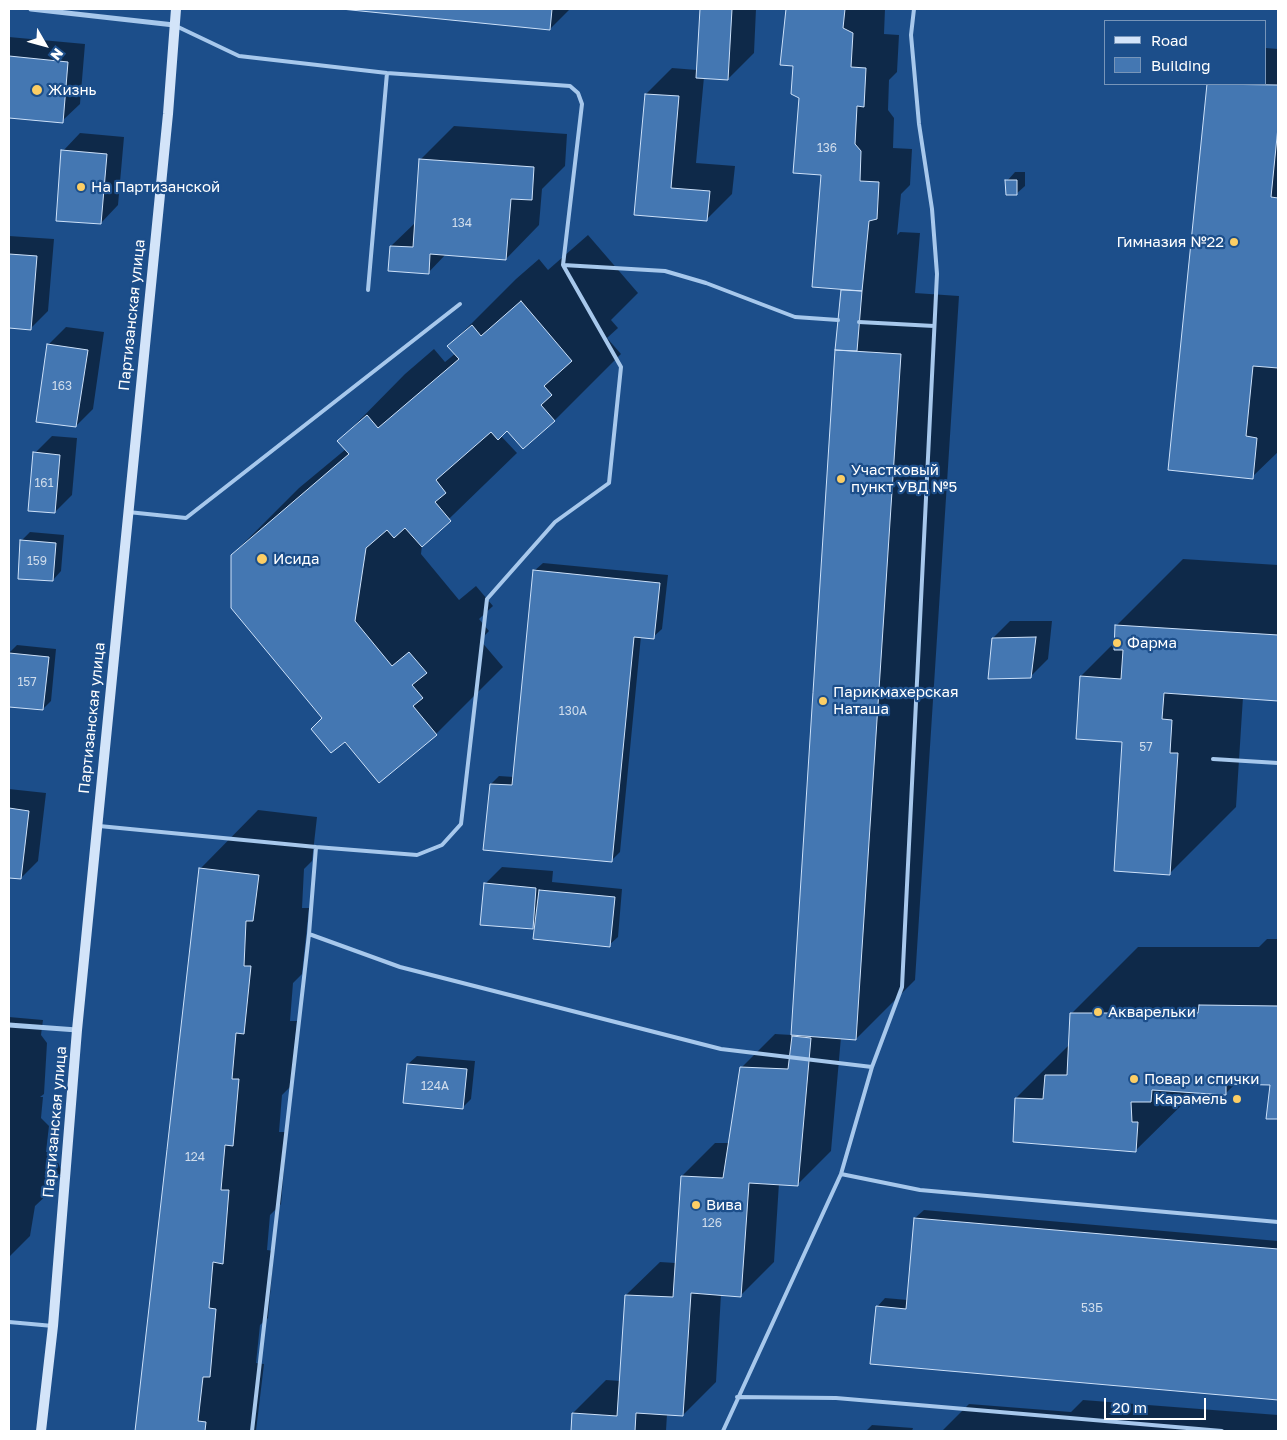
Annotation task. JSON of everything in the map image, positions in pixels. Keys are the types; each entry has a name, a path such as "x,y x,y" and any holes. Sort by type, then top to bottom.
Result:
{"main road":[{"name":"Партизанская улица","path":"41,1431 53,1326 77,1030 168,114 176,9"}],"street":[{"path":"31,9 174,25"},
{"path":"9,1024 77,1030"}],"lane":[{"path":"723,1431 841,1174 872,1067 902,987 937,274 932,209 920,124 911,35 914,9"},
{"path":"97,826 417,855 442,845 461,824 487,600 555,522 609,483 621,367 563,265 582,104 578,93 570,86 387,73 239,56 174,25"},
{"path":"368,290 387,73"},
{"path":"563,265 665,271 706,283 795,317 838,320"},
{"path":"128,512 186,518 460,304"},
{"path":"859,322 934,326"},
{"path":"1213,759 1278,763"},
{"path":"252,1431 309,934 316,847"},
{"path":"309,934 400,967 721,1049 872,1067"},
{"path":"841,1174 920,1190 1278,1222"},
{"path":"9,1322 53,1326"},
{"path":"737,1397 836,1398 1222,1431"}],"building":[{"path":"341,9 552,9 550,30"},
{"path":"700,9 732,9 728,80 696,78"},
{"path":"786,9 845,9 843,28 853,33 851,67 866,68 864,107 857,106 855,144 861,151 860,181 879,182 877,219 869,221 862,291 812,287 821,175 793,173 799,98 791,94 793,66 780,65"},
{"name":"Жизнь","path":"9,56 68,62 63,123 9,118"},
{"name":"Гимназия №22","path":"1207,85 1278,85 1278,127 1271,197 1278,198 1278,368 1253,366 1246,436 1257,438 1253,479 1168,470"},
{"path":"645,94 679,96 671,188 710,191 707,221 634,215"},
{"name":"На Партизанской","path":"61,150 107,154 101,224 56,221"},
{"path":"419,159 534,167 532,200 511,199 506,260 430,254 429,274 388,271 390,246 413,247"},
{"path":"1005,180 1017,180 1017,195 1006,195"},
{"path":"9,254 37,256 31,330 9,328"},
{"path":"841,290 862,291 857,351 835,350"},
{"path":"521,301 572,361 544,386 552,395 541,405 555,421 523,449 507,431 498,440 491,432 436,480 446,493 435,502 451,521 422,547 405,528 394,538 387,530 366,548 355,621 392,666 409,652 427,673 412,685 423,698 413,706 437,735 379,783 345,742 331,753 311,729 322,718 231,608 231,555 349,454 337,441 367,415 378,428 459,359 447,346 472,325 481,336"},
{"path":"47,344 88,350 76,427 36,422"},
{"path":"835,350 901,354 856,1040 791,1035"},
{"path":"33,452 60,455 55,513 28,511"},
{"path":"20,540 56,543 53,581 18,579"},
{"path":"533,570 660,583 654,639 634,637 612,862 483,850 490,784 512,785"},
{"path":"1115,625 1278,635 1278,701 1164,693 1162,719 1172,720 1170,753 1178,753 1170,875 1114,871 1122,742 1076,739 1080,676 1121,679 1123,650 1114,650"},
{"path":"1036,637 1031,678 988,679 992,638"},
{"path":"9,653 49,657 43,710 9,707"},
{"path":"9,808 29,811 21,879 9,878"},
{"path":"199,868 259,875 253,921 246,921 244,966 251,966 244,1034 236,1033 232,1079 239,1079 233,1146 225,1145 221,1190 229,1190 223,1264 213,1262 209,1308 216,1309 210,1377 203,1377 198,1421 206,1422 205,1431 135,1431"},
{"path":"484,883 536,888 533,929 480,925"},
{"path":"539,890 615,897 610,947 533,939"},
{"path":"1199,1005 1278,1006 1278,1119 1266,1119 1270,1085 1226,1084 1226,1095 1152,1090 1151,1102 1131,1102 1132,1122 1138,1122 1136,1152 1013,1142 1015,1098 1043,1099 1045,1075 1067,1075 1070,1013 1198,1013"},
{"path":"792,1036 811,1038 798,1186 749,1183 741,1297 691,1293 683,1416 636,1413 635,1431 571,1431 572,1413 617,1416 625,1295 673,1297 681,1176 723,1178 740,1067 788,1069"},
{"path":"407,1064 467,1069 463,1109 403,1103"},
{"path":"914,1218 1278,1249 1278,1400 870,1364 876,1306 906,1309"}],"place":[{"name":"Жизнь","path":"37,90"},
{"name":"На Партизанской","path":"81,187"},
{"name":"Гимназия №22","path":"1234,242"},
{"name":"Участковый пункт УВД №5","path":"841,479"},
{"name":"Исида","path":"262,559"},
{"name":"Фарма","path":"1117,643"},
{"name":"Парикмахерская Наташа","path":"823,701"},
{"name":"Акварельки","path":"1098,1012"},
{"name":"Повар и спички","path":"1134,1079"},
{"name":"Карамель","path":"1237,1099"},
{"name":"Вива","path":"696,1205"}]}
